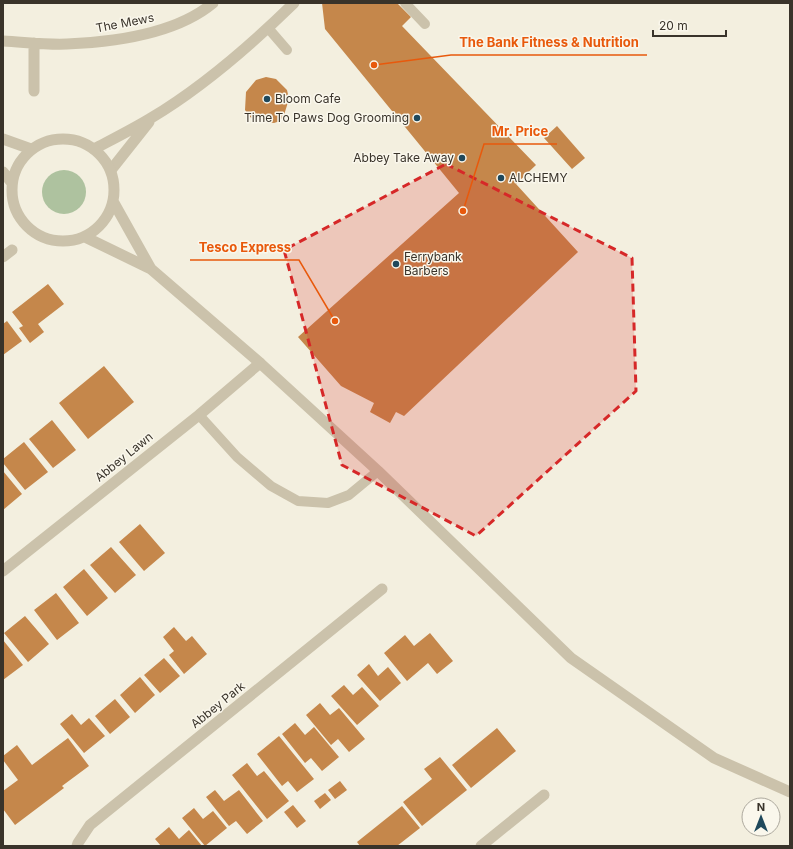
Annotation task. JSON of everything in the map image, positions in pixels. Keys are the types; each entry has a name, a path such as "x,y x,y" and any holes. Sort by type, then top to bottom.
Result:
{"street":[{"name":"The Mews","path":"3,41 67,44 107,41 143,34 167,27 192,17 213,3"},
{"path":"94,149 151,118 201,84 236,56 294,3"},
{"path":"34,43 34,91"},
{"path":"111,170 151,118"},
{"path":"3,138 31,150"},
{"path":"63,138 79,141 94,149 104,158 111,170 115,187 114,203 108,217 98,229 85,237 70,242 54,241 39,236 27,227 17,214 14,207 12,199 12,183 15,170 22,159 31,150 46,141 63,138"},
{"path":"3,172 12,183"},
{"path":"114,203 151,268"},
{"path":"85,237 151,268 260,363 378,471 571,658 714,758 790,792"},
{"path":"3,257 12,250"},
{"name":"Abbey Lawn","path":"3,571 199,414 260,363"},
{"name":"Abbey Park","path":"77,846 90,825 382,589"},
{"path":"481,846 544,794"}],"lane":[{"path":"404,3 425,24"},
{"path":"268,28 287,50"},
{"path":"199,414 237,457 271,486 298,501 328,503 349,495 378,471"}],"highlighted area":[{"path":"446,164 632,258 636,391 476,536 342,465 284,250"}],"green space":[{"path":"64,170 76,174 82,180 86,192 82,204 76,210 64,214 52,210 46,204 42,192 46,180 52,174"}],"building":[{"path":"322,3 397,3 411,17 402,26 536,165 516,184 578,252 404,416 396,412 390,423 370,412 374,403 341,386 298,337 459,193 325,29"},
{"path":"266,77 276,79 287,90 289,99 284,115 280,121 274,123 257,121 250,117 245,110 246,92 256,80"},
{"path":"557,126 585,158 572,169 544,138"},
{"path":"48,284 64,304 38,324 44,332 30,343 19,328 23,326 12,312"},
{"path":"7,321 22,341 3,355 3,324"},
{"path":"104,366 134,402 88,439 59,403"},
{"path":"52,420 76,450 53,468 29,439"},
{"path":"24,442 48,472 25,490 3,463 3,459"},
{"path":"3,471 22,494 3,510"},
{"path":"140,524 165,553 144,571 119,542"},
{"path":"111,547 136,575 115,593 90,565"},
{"path":"84,569 108,598 87,616 63,587"},
{"path":"56,593 79,623 57,640 34,610"},
{"path":"25,616 49,644 28,662 4,633"},
{"path":"174,627 186,641 192,636 207,654 184,674 169,655 174,651 163,637"},
{"path":"430,633 453,661 437,674 428,663 407,681 384,653 405,635 414,646"},
{"path":"3,640 23,665 3,680"},
{"path":"164,658 180,676 160,693 144,675"},
{"path":"369,664 378,676 388,667 401,683 380,701 357,675"},
{"path":"140,677 155,695 135,713 120,695"},
{"path":"344,685 353,695 362,687 379,706 357,725 331,696"},
{"path":"115,699 130,717 110,734 95,716"},
{"path":"320,703 330,715 339,708 365,739 349,752 338,739 331,745 306,715"},
{"path":"72,714 81,725 89,718 105,736 84,753 60,724"},
{"path":"295,723 305,735 314,727 339,757 322,771 311,758 305,763 282,734"},
{"path":"497,728 516,751 471,788 452,765"},
{"path":"279,736 314,779 297,792 288,781 282,786 257,754"},
{"path":"68,738 89,766 62,786 64,788 15,825 3,809 3,791 18,780 3,760 3,756 17,745 32,765"},
{"path":"440,757 467,790 422,826 403,802 432,779 424,769"},
{"path":"247,763 257,776 264,771 289,801 267,819 232,775"},
{"path":"340,781 347,790 335,799 328,790"},
{"path":"215,790 224,801 239,790 263,821 247,834 236,821 229,826 206,797"},
{"path":"325,793 331,800 320,809 314,801"},
{"path":"293,805 306,821 297,828 284,812"},
{"path":"402,806 420,828 397,846 360,846 357,842"},
{"path":"194,808 203,819 213,811 227,828 205,846 182,818"},
{"path":"169,827 179,839 189,830 202,846 161,846 155,839"}],"place":[{"name":"The Bank Fitness & Nutrition","path":"374,65"},
{"name":"Bloom Cafe","path":"267,99"},
{"name":"Time To Paws Dog Grooming","path":"417,118"},
{"name":"Abbey Take Away","path":"462,158"},
{"name":"ALCHEMY","path":"501,178"},
{"name":"Mr. Price","path":"463,211"},
{"name":"Ferrybank Barbers","path":"396,264"},
{"name":"Tesco Express","path":"335,321"}]}
